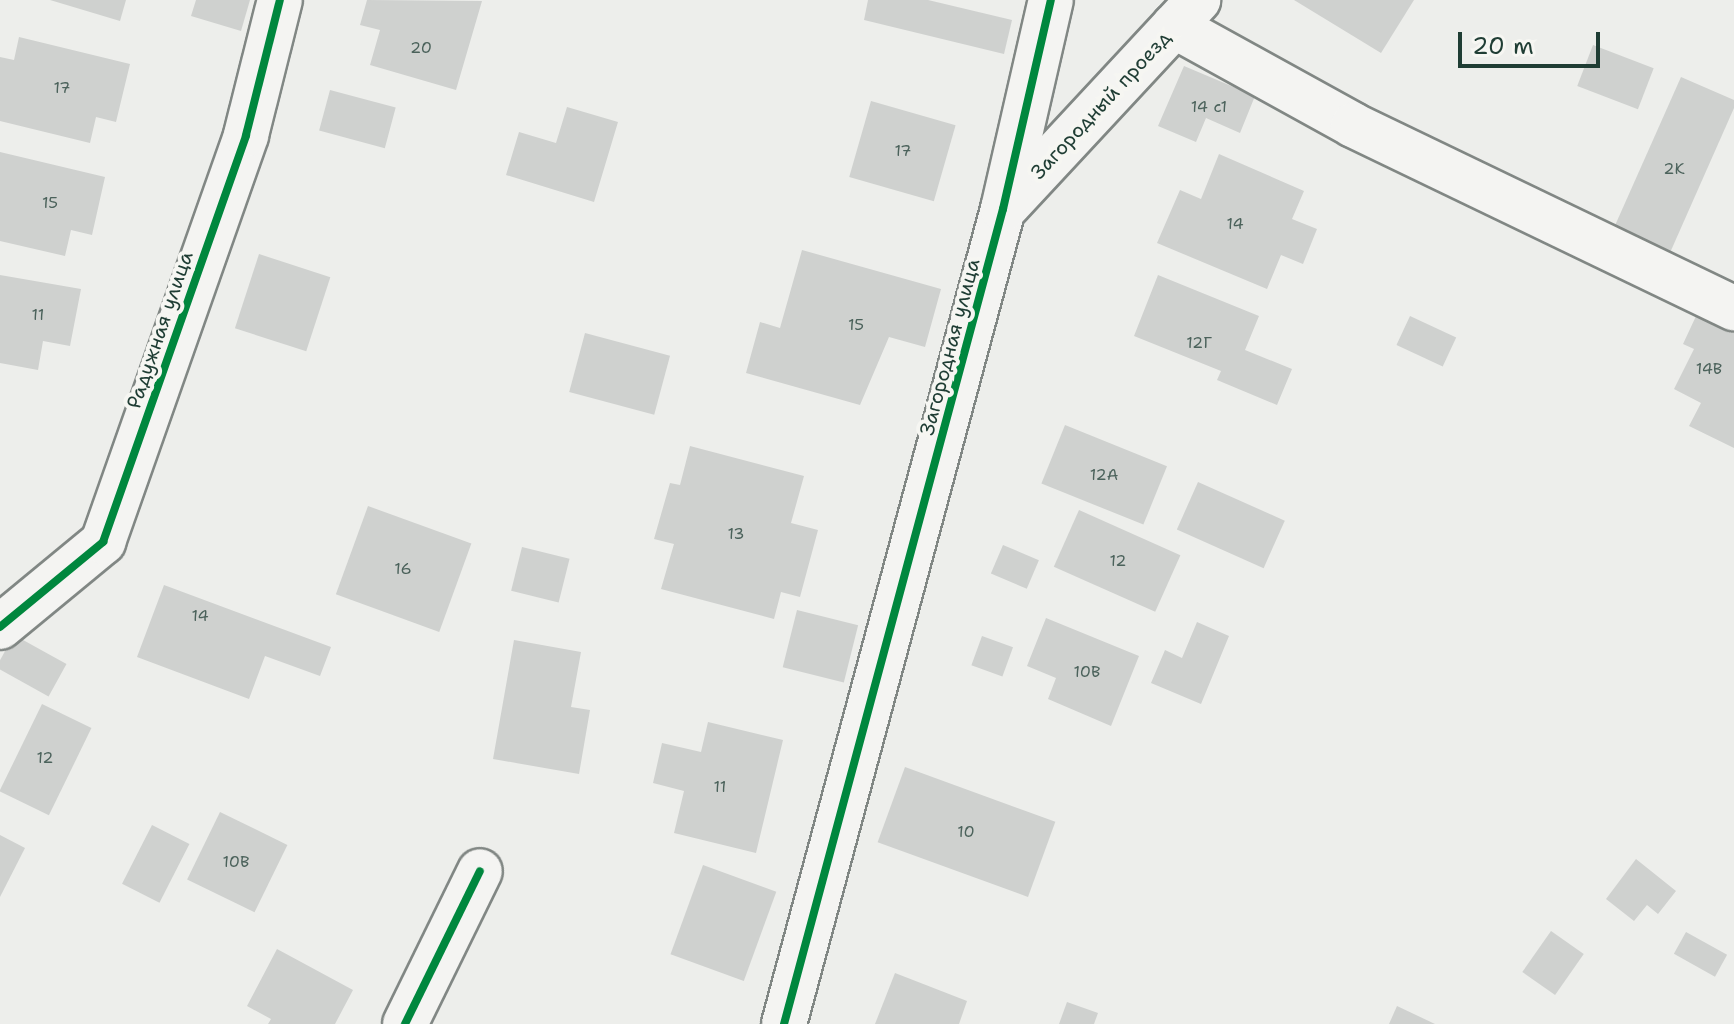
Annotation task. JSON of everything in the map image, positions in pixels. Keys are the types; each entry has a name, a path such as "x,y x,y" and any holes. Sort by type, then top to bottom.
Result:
{"street":[{"name":"Радужная улица","path":"0,627 103,542 246,135 280,0"},
{"name":"Загородная улица","path":"784,1024 1003,209 1051,0"},
{"name":"Загородный проезд","path":"1003,209 1186,13"},
{"path":"1186,13 1353,125 1734,308"},
{"path":"405,1024 480,871"}],"building":[{"path":"50,0 126,0 120,21"},
{"path":"196,0 250,0 241,31 191,16"},
{"path":"367,0 482,1 456,90 370,65 380,30 360,25"},
{"path":"868,0 928,0 1012,20 1004,54 864,20"},
{"path":"1294,0 1414,0 1381,53"},
{"path":"19,37 130,64 116,122 96,117 90,143 0,121 0,57 14,60"},
{"path":"1593,45 1654,68 1638,109 1577,86"},
{"path":"1184,66 1255,96 1240,133 1206,118 1196,142 1158,126"},
{"path":"1681,77 1734,100 1734,108 1669,255 1613,230"},
{"path":"330,90 396,108 385,148 319,131"},
{"path":"871,101 956,125 934,201 849,177"},
{"path":"567,107 618,122 594,202 506,175 519,132 556,143"},
{"path":"0,152 105,177 92,235 71,230 65,256 0,241"},
{"path":"1219,154 1304,191 1292,219 1317,229 1303,264 1281,255 1267,289 1157,243 1180,190 1201,199"},
{"path":"802,250 941,289 925,347 889,337 860,405 746,373 760,322 780,328"},
{"path":"259,254 330,277 306,351 235,328"},
{"path":"0,275 81,289 70,346 43,341 38,370 0,363"},
{"path":"1158,275 1259,316 1245,350 1292,369 1277,405 1217,380 1221,371 1134,336"},
{"path":"1697,314 1734,333 1734,448 1689,426 1701,403 1674,389 1694,349 1683,344"},
{"path":"1410,316 1456,338 1443,367 1396,345"},
{"path":"585,333 670,356 654,415 569,392"},
{"path":"1065,425 1167,466 1143,525 1041,483"},
{"path":"690,446 804,476 791,523 818,530 800,597 781,592 774,619 661,589 674,544 654,539 670,483 680,485"},
{"path":"1198,482 1285,521 1264,568 1177,530"},
{"path":"368,506 471,544 439,632 336,594"},
{"path":"1079,510 1180,555 1155,612 1054,567"},
{"path":"1003,545 1039,560 1027,589 991,574"},
{"path":"522,547 570,559 559,603 511,591"},
{"path":"164,585 331,647 320,676 265,656 249,699 137,657"},
{"path":"797,610 858,625 844,682 783,667"},
{"path":"1046,618 1139,656 1111,726 1048,699 1056,678 1027,666"},
{"path":"1197,622 1229,636 1201,704 1151,683 1165,650 1182,658"},
{"path":"14,635 66,664 49,696 0,670 0,660"},
{"path":"982,636 1013,647 1002,676 971,665"},
{"path":"514,640 581,652 571,707 590,710 579,774 493,759"},
{"path":"42,704 91,728 49,815 0,791"},
{"path":"708,722 783,740 756,853 674,833 684,791 653,783 662,743 701,752"},
{"path":"905,767 1055,822 1028,897 878,842"},
{"path":"220,812 287,845 255,912 187,879"},
{"path":"152,825 189,844 159,903 122,884"},
{"path":"0,835 25,848 0,897"},
{"path":"1636,859 1676,891 1658,914 1647,905 1634,921 1606,899"},
{"path":"703,865 776,892 744,981 671,954"},
{"path":"1551,931 1584,954 1555,995 1522,972"},
{"path":"1686,932 1727,955 1715,977 1674,954"},
{"path":"277,949 353,990 335,1024 268,1024 271,1019 247,1006"},
{"path":"895,973 967,1001 959,1024 875,1024"},
{"path":"1067,1002 1098,1013 1094,1024 1059,1024"},
{"path":"1397,1006 1435,1024 1389,1024"}],"cycle path":[{"path":"0,627 103,542 246,135 280,0"},
{"path":"784,1024 1003,209 1051,0"},
{"path":"405,1024 480,871"}]}
